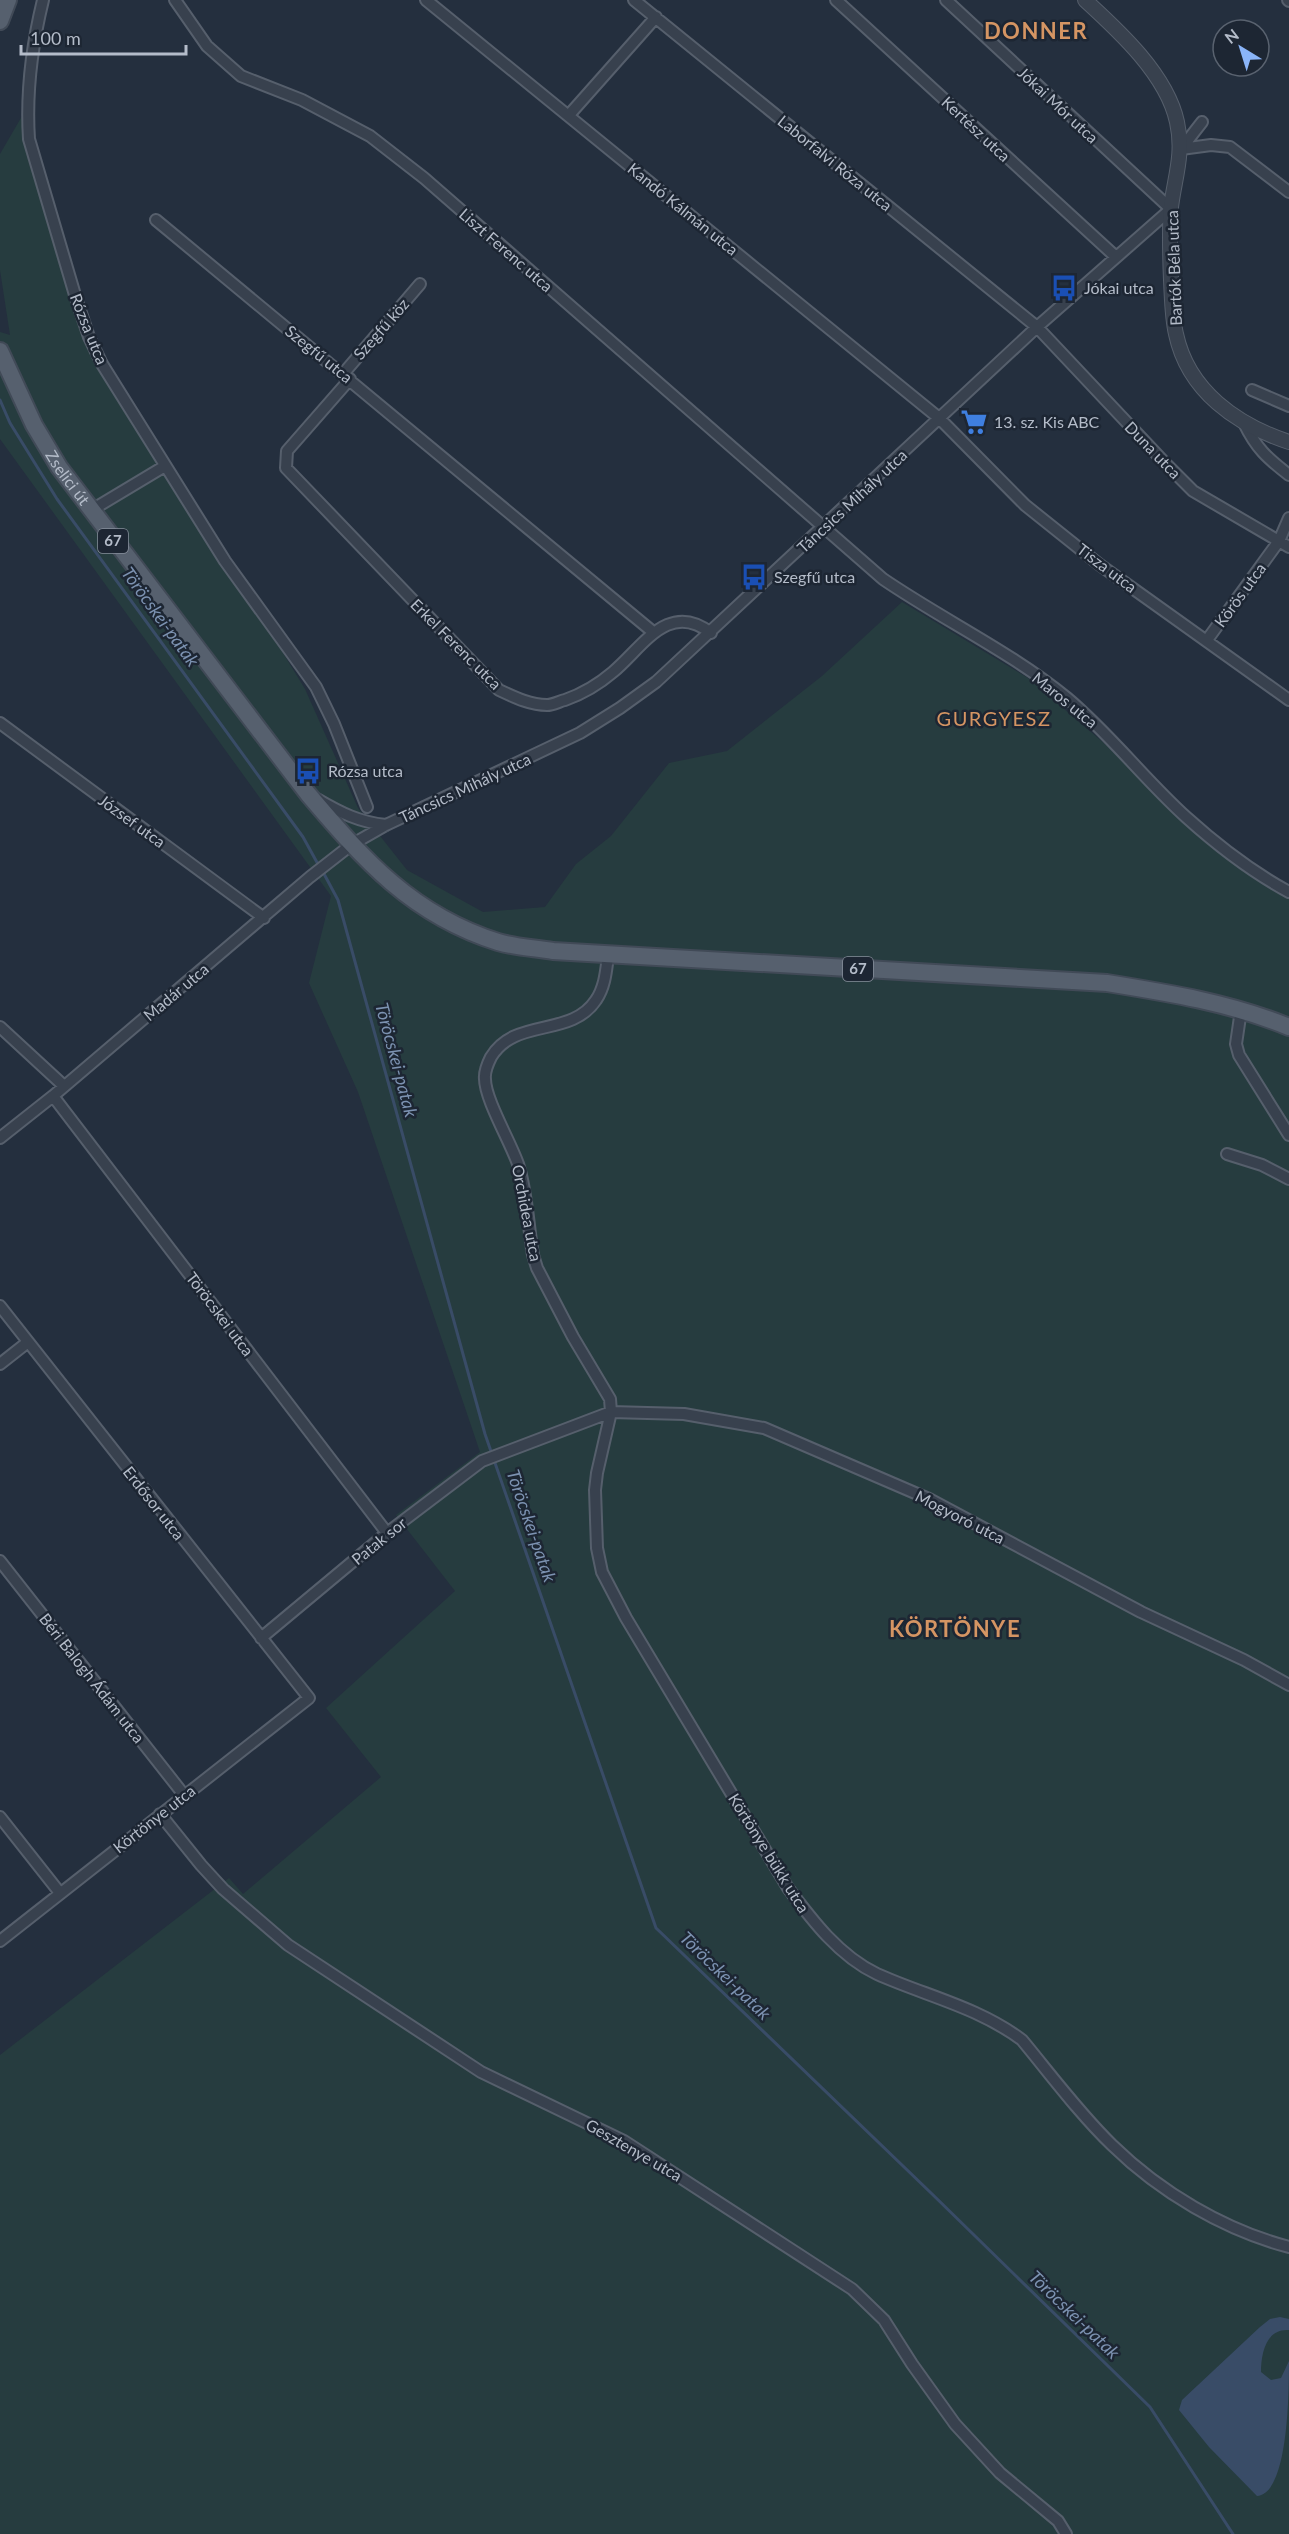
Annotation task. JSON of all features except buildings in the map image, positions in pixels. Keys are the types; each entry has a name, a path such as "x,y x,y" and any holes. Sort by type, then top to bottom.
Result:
{"main road":[{"path":"0,21 8,0"},
{"name":"Zselici út","path":"0,351 34,425 59,467 90,511 308,794"},
{"name":"67","path":"308,794 351,845 386,880 439,915 499,942 553,951 608,956 1107,983 1172,993 1241,1010 1289,1027"}],"street":[{"name":"Rózsa utca","path":"43,0 34,44 27,110 29,139 89,337 124,402 225,561 316,687 334,724 367,807"},
{"name":"Liszt Ferenc utca","path":"175,0 207,46 241,76 302,99 370,136 424,178 824,527"},
{"name":"Kandó Kálmán utca","path":"426,0 939,418"},
{"name":"Laborfalvi Róza utca","path":"634,0 1037,327"},
{"name":"Kertész utca","path":"836,0 1116,257"},
{"name":"Jókai Mór utca","path":"946,0 1171,209"},
{"name":"Bartók Béla utca","path":"1085,0 1116,28 1163,88 1176,119 1181,149 1171,209 1172,297 1176,334 1185,362 1197,381 1216,403 1244,423 1289,442"},
{"path":"569,116 656,17"},
{"path":"1181,149 1202,122"},
{"path":"1181,149 1211,145 1230,147 1289,192"},
{"name":"Táncsics Mihály utca","path":"351,845 386,825 580,733 656,682 1037,327 1171,209"},
{"name":"Szegfű utca","path":"156,220 653,632"},
{"name":"Szegfű köz","path":"286,468 287,451 420,284"},
{"name":"Duna utca","path":"1037,327 1164,463 1193,490 1289,548"},
{"path":"1252,390 1289,406"},
{"name":"Tisza utca","path":"939,418 1025,505 1100,565 1289,700"},
{"path":"1244,423 1264,456 1289,475"},
{"path":"90,511 165,466"},
{"name":"Erkel Ferenc utca","path":"286,468 480,672 499,690 522,701 549,705 579,695 611,674 653,632"},
{"name":"Körös utca","path":"1207,640 1279,541 1289,518"},
{"name":"Maros utca","path":"824,527 883,579 921,605 1031,671 1067,698 1110,738 1186,817 1261,877 1289,892"},
{"path":"653,632 674,622 685,621 703,627 711,633"},
{"name":"József utca","path":"0,723 264,918"},
{"path":"308,794 346,816 363,822 386,825"},
{"name":"Madár utca","path":"0,1138 351,845"},
{"name":"Orchidea utca","path":"608,956 604,984 596,1001 581,1015 563,1024 527,1030 509,1038 496,1048 484,1077 487,1094 511,1143 519,1168 537,1268 573,1337 604,1387 610,1400 611,1412"},
{"path":"1241,1010 1236,1044 1239,1055 1289,1135"},
{"path":"0,1027 64,1086"},
{"name":"Töröcskei utca","path":"53,1096 387,1533"},
{"path":"1227,1154 1262,1165 1289,1179"},
{"name":"Erdősor utca","path":"0,1306 309,1698"},
{"path":"0,1364 28,1342"},
{"name":"Patak sor","path":"261,1638 387,1533 482,1461 611,1412"},
{"name":"Mogyoró utca","path":"611,1412 684,1414 765,1428 776,1432 929,1499 1141,1612 1244,1660 1289,1685"},
{"name":"Körtönye bükk utca","path":"611,1412 595,1490 597,1548 602,1572 626,1618 788,1888 814,1924 844,1952 875,1973 963,2006 1004,2027 1022,2040 1112,2145 1148,2176 1233,2228 1289,2247"},
{"name":"Béri Balogh Ádám utca","path":"0,1561 184,1795"},
{"name":"Körtönye utca","path":"0,1941 309,1698"},
{"name":"Gesztenye utca","path":"160,1814 201,1865 224,1889 288,1945 481,2072 624,2141 852,2289 884,2320 955,2424 1000,2473 1058,2521 1066,2534"},
{"path":"0,1818 60,1893"}],"green space":[{"path":"25,111 65,251 105,362 305,689 358,808 407,870 483,912 545,907 576,864 611,836 669,763 727,751 822,676 902,602 1028,678 1105,744 1181,820 1260,883 1289,899 1289,2534 0,2534 0,2055 229,1878 243,1894 381,1777 326,1708 455,1591 396,1515 480,1452 358,1092 309,983 331,896 0,439 0,332 10,335 0,270 0,154"}],"water":[{"path":"1280,2317 1289,2319 1289,2330 1275,2333 1266,2344 1261,2372 1271,2380 1281,2378 1289,2361 1285,2439 1276,2478 1268,2491 1257,2496 1209,2447 1179,2410 1182,2400 1260,2327 1270,2319"}],"waterway":[{"name":"Töröcskei-patak","path":"0,400 10,423 57,499 303,837 319,866"},
{"name":"Töröcskei-patak","path":"323,872 338,900 485,1434 656,1928 1150,2407 1233,2534"}],"place":[{"name":"Jókai utca","path":"1064,288"},
{"name":"13. sz. Kis ABC","path":"974,422"},
{"name":"Szegfű utca","path":"754,577"},
{"name":"Rózsa utca","path":"308,771"}],"district":[{"name":"DONNER","path":"1036,31"},
{"name":"GURGYESZ","path":"994,719"},
{"name":"KÖRTÖNYE","path":"955,1629"}]}
